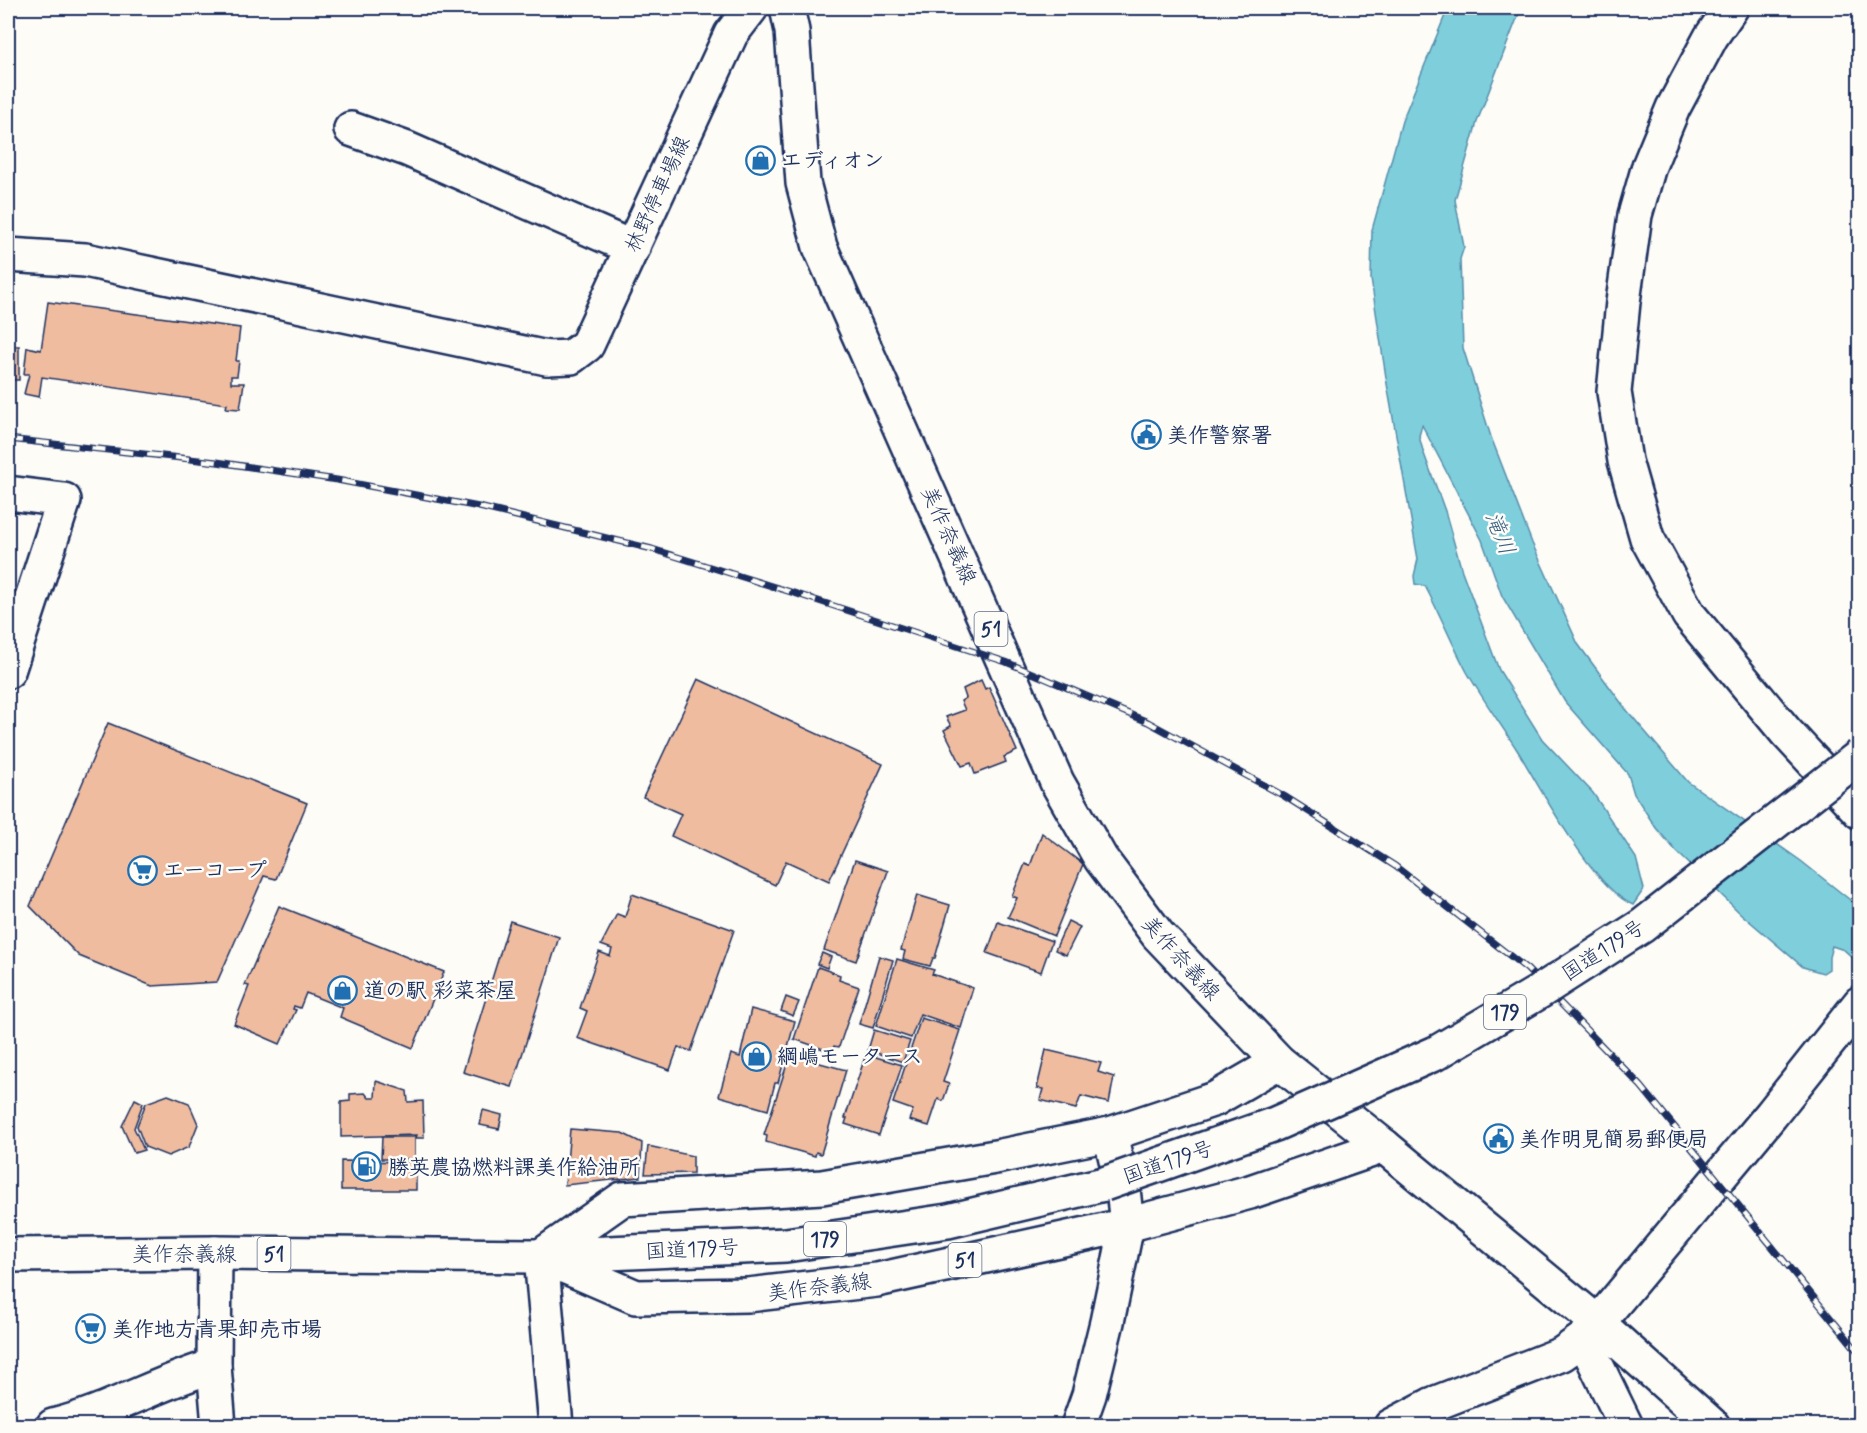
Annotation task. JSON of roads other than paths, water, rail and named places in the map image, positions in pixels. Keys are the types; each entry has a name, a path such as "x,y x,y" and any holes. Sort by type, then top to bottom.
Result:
{"main road":[{"name":"林野停車場線","path":"8,255 85,260 547,358 571,357 587,345 731,34 751,8"},
{"name":"美作奈義線","path":"788,8 792,31 803,183 820,247 1057,782 1101,859 1158,935 1279,1062 1384,1146"},
{"path":"1731,8 1711,37 1673,108 1649,166 1635,215 1614,392 1619,426 1625,461 1647,538 1689,615 1785,732 1860,812"},
{"path":"351,129 407,149 633,248"},
{"path":"8,493 64,500 8,670"},
{"name":"国道179号","path":"541,1256 786,1245 948,1221 1104,1184 1275,1124 1436,1053 1539,992 1642,926 1860,756"},
{"path":"1391,1425 1431,1405 1562,1353 1592,1330 1860,1003"},
{"path":"556,1425 541,1256 622,1199 822,1187 1001,1156 1110,1134 1215,1100 1279,1062"},
{"path":"1078,1425 1089,1395 1107,1322 1127,1225 1123,1189 1110,1134"},
{"path":"1384,1146 1592,1330 1713,1425"},
{"name":"美作奈義線","path":"8,1255 215,1253 541,1256 636,1297 748,1295 877,1280 1127,1225 1250,1192 1384,1146"},
{"path":"215,1253 214,1366 219,1425"},
{"path":"1592,1330 1590,1352 1626,1425"},
{"path":"53,1425 78,1420 185,1375 214,1366"}],"water":[{"name":"滝川","path":"1448,8 1521,8 1477,122 1455,200 1464,247 1460,259 1463,348 1491,437 1532,543 1578,644 1625,708 1688,782 1801,861 1859,907 1859,963 1844,950 1832,946 1829,969 1823,973 1803,967 1740,913 1677,852 1656,828 1634,794 1628,774 1565,702 1502,596 1482,540 1422,425 1419,436 1423,451 1445,511 1462,571 1499,670 1542,739 1593,793 1636,858 1644,889 1633,905 1618,895 1602,879 1570,837 1479,693 1425,586 1415,584 1414,576 1418,559 1371,279 1372,230 1402,121"}],"railway":[{"path":"8,439 217,462 337,480 479,507 652,549 1006,662 1148,722 1284,796 1395,866 1527,969 1641,1086 1860,1354"}],"place":[{"name":"エディオン","path":"760,160"},
{"name":"美作警察署","path":"1146,435"},
{"name":"エーコープ","path":"142,870"},
{"name":"道の駅 彩菜茶屋","path":"343,990"},
{"name":"綱嶋モータース","path":"756,1056"},
{"name":"美作明見簡易郵便局","path":"1498,1139"},
{"name":"勝英農協燃料課美作給油所","path":"367,1167"},
{"name":"美作地方青果卸売市場","path":"91,1329"}]}
